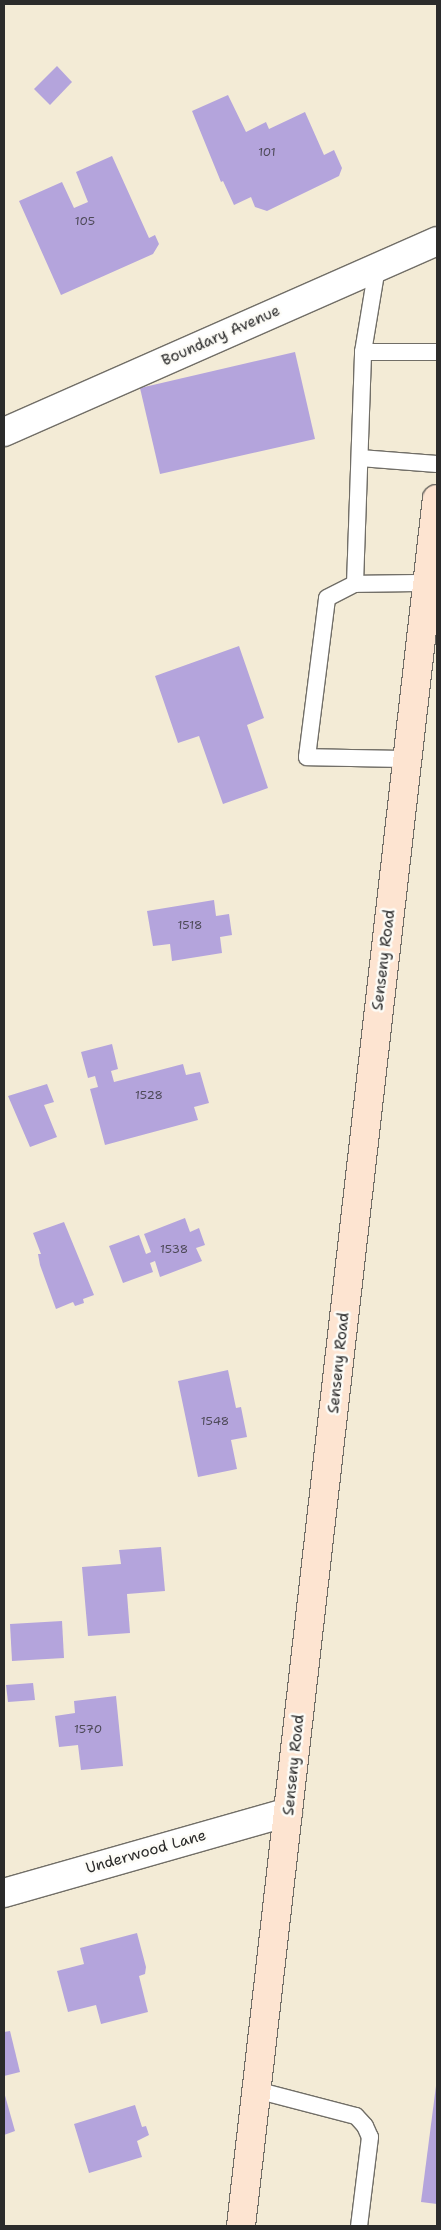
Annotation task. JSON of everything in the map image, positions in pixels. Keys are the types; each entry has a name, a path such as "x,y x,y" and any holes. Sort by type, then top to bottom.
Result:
{"main road":[{"name":"Senseny Road","path":"241,2226 437,499"}],"street":[{"name":"Boundary Avenue","path":"4,432 437,241"},
{"name":"Underwood Lane","path":"4,1893 288,1812"}],"lane":[{"path":"355,584 363,352 377,267"},
{"path":"363,352 437,352"},
{"path":"360,458 437,464"},
{"path":"408,759 307,757 327,598 355,584 428,583"},
{"path":"256,2090 356,2116 365,2126 370,2137 359,2226"}],"building":[{"path":"57,66 72,82 50,105 34,89"},
{"path":"228,95 246,132 266,122 269,129 305,112 324,155 334,150 342,168 339,176 267,211 255,207 251,197 234,205 223,181 221,182 192,111"},
{"path":"112,156 149,238 155,235 159,244 153,254 61,295 19,201 62,182 74,208 88,202 76,172"},
{"path":"295,352 315,439 160,474 140,388"},
{"path":"239,646 264,718 247,725 268,788 223,804 199,736 178,743 155,676"},
{"path":"214,900 216,916 229,914 232,935 220,937 222,953 172,961 170,944 153,946 147,911"},
{"path":"112,1044 118,1069 111,1071 114,1082 183,1064 186,1075 200,1072 209,1103 194,1107 198,1120 105,1145 90,1089 98,1087 95,1076 88,1078 81,1052"},
{"path":"47,1084 54,1102 44,1105 57,1137 30,1147 8,1096"},
{"path":"185,1218 190,1232 199,1228 205,1245 196,1248 202,1261 160,1277 155,1261 150,1263 153,1272 123,1283 109,1246 139,1235 146,1254 151,1252 144,1234"},
{"path":"64,1222 94,1295 83,1299 84,1303 75,1306 73,1302 56,1309 40,1265 38,1254 41,1254 33,1233"},
{"path":"228,1370 236,1408 241,1407 247,1437 231,1440 237,1469 198,1477 178,1381"},
{"path":"161,1547 165,1591 127,1594 130,1633 88,1636 82,1567 121,1564 119,1550"},
{"path":"62,1621 64,1658 12,1661 10,1624"},
{"path":"33,1683 35,1700 8,1702 6,1685"},
{"path":"116,1696 123,1766 81,1770 78,1745 59,1747 55,1716 75,1713 74,1701"},
{"path":"137,1933 146,1967 145,1974 139,1976 148,2012 101,2024 96,2005 68,2012 57,1971 84,1964 80,1948"},
{"path":"10,2031 20,2072 4,2076 4,2032"},
{"path":"437,2087 437,2204 421,2202"},
{"path":"4,2092 15,2131 4,2135"},
{"path":"135,2105 142,2127 146,2126 149,2135 137,2141 142,2157 89,2173 74,2124"}]}
